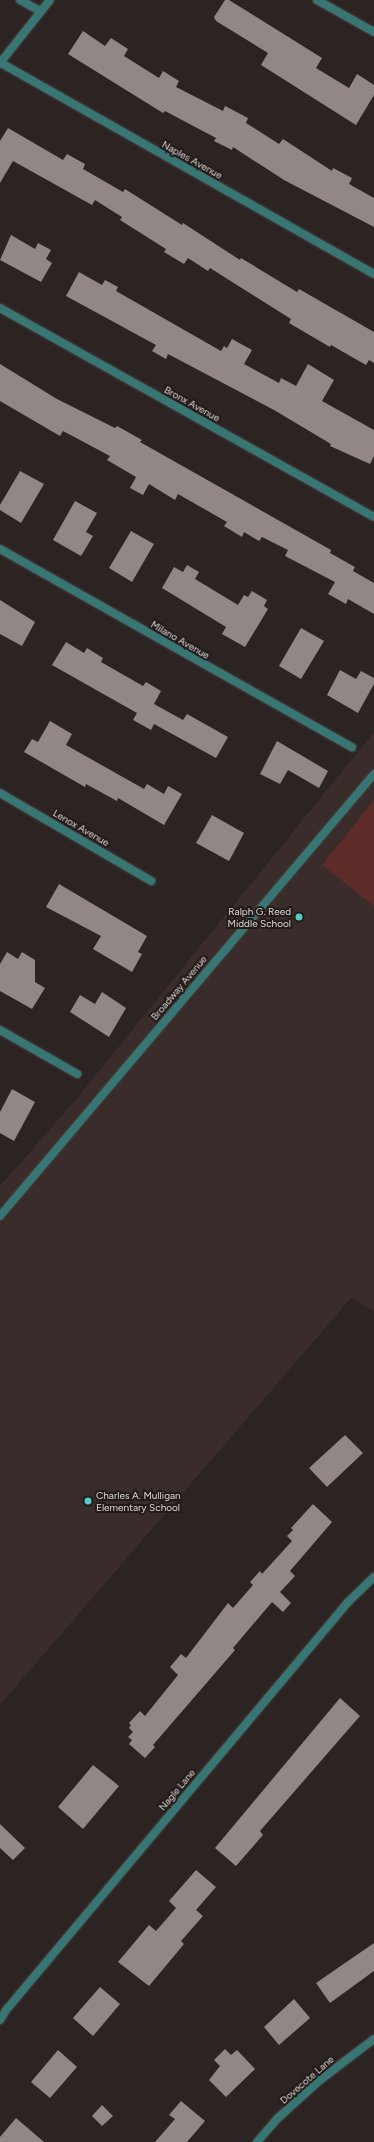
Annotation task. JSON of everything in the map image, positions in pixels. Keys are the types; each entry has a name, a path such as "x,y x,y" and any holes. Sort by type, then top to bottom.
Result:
{"street":[{"path":"20,0 40,12"},
{"path":"0,63 50,0"},
{"path":"317,0 374,32"},
{"name":"Naples Avenue","path":"0,63 374,274"},
{"name":"Bronx Avenue","path":"0,308 374,517"},
{"name":"Milano Avenue","path":"0,549 352,747"},
{"name":"Broadway Avenue","path":"0,1216 374,774"},
{"name":"Lenox Avenue","path":"0,793 151,881"},
{"path":"0,1030 77,1074"},
{"name":"Nagle Lane","path":"0,2020 7,2009 348,1602 374,1577"},
{"name":"Dovecote Lane","path":"257,2142 278,2118 320,2080 374,2039"}],"shaded area":[{"path":"374,732 374,1312 352,1297 0,1705 0,1186 73,1103"},
{"path":"374,800 374,906 322,865"}],"building":[{"path":"225,0 229,0 322,58 316,68 349,88 357,74 374,85 374,95 356,125 261,65 268,53 216,21 214,17"},
{"path":"83,31 105,46 111,38 128,49 124,56 159,78 163,71 179,81 176,87 223,111 225,106 248,118 246,123 279,144 283,139 332,171 333,168 352,178 349,184 374,198 374,227 284,180 233,147 232,150 214,141 216,138 165,111 163,113 68,54"},
{"path":"8,128 63,160 67,154 85,164 83,169 123,192 125,189 182,225 183,223 240,260 241,258 297,292 299,289 374,332 374,363 369,360 366,365 331,345 330,347 289,323 291,319 210,268 208,271 188,258 184,264 164,252 166,249 120,220 122,217 95,200 92,205 13,161 0,183 0,141"},
{"path":"11,235 35,249 38,243 51,250 46,259 52,263 41,282 0,260"},
{"path":"79,272 102,285 105,280 118,287 116,291 221,351 224,346 227,348 232,339 252,350 244,364 279,383 281,378 296,386 308,364 334,380 322,401 374,430 374,456 370,464 330,446 331,444 274,410 168,354 166,359 152,351 156,345 66,296"},
{"path":"0,364 57,399 115,428 117,426 142,440 140,442 331,550 330,553 355,567 353,571 374,583 374,614 348,599 346,604 328,594 335,582 285,556 288,550 262,537 259,541 244,532 242,537 224,526 227,522 178,494 175,500 149,484 143,495 130,488 136,477 107,460 110,456 63,431 60,436 0,401"},
{"path":"20,471 44,484 21,523 0,510 0,505"},
{"path":"75,501 97,513 86,532 93,536 81,556 53,540"},
{"path":"131,531 154,544 132,582 109,568"},
{"path":"187,565 199,572 195,579 238,605 244,595 248,597 252,591 267,600 264,606 268,609 245,647 222,634 226,627 162,588 174,567 183,572"},
{"path":"0,600 35,622 22,646 0,634"},
{"path":"301,628 324,641 301,679 279,666"},
{"path":"66,642 84,653 87,648 103,658 101,662 143,686 146,682 161,691 154,704 183,720 187,714 228,737 216,758 154,724 151,730 133,720 137,713 52,665"},
{"path":"340,670 356,679 361,671 374,678 374,684 358,713 327,695"},
{"path":"50,721 72,734 66,745 144,789 147,784 164,794 168,786 182,794 164,825 118,798 117,801 86,784 85,787 24,752 32,739 38,742"},
{"path":"277,741 328,771 319,788 288,770 280,784 260,774"},
{"path":"212,815 244,833 229,861 196,843"},
{"path":"59,884 147,936 138,952 142,954 132,972 93,949 101,936 46,907"},
{"path":"7,952 18,959 22,952 35,960 35,982 45,988 32,1009 0,991 0,964"},
{"path":"102,992 126,1008 109,1037 70,1012 80,995 95,1004"},
{"path":"12,1089 35,1102 14,1141 0,1133 0,1112"},
{"path":"345,1435 363,1453 327,1487 309,1468"},
{"path":"313,1504 332,1522 290,1571 295,1576 280,1592 291,1603 283,1612 272,1602 233,1648 235,1650 153,1745 155,1747 145,1758 129,1744 132,1740 128,1737 133,1732 129,1728 131,1725 129,1723 140,1711 145,1716 178,1675 170,1667 181,1654 186,1658 228,1603 233,1608 253,1585 250,1582 260,1571 262,1574 292,1541 287,1536 293,1530 291,1528"},
{"path":"340,1698 360,1716 260,1831 263,1835 236,1866 215,1848"},
{"path":"93,1765 119,1786 83,1829 58,1807"},
{"path":"0,1824 25,1848 13,1860 0,1848"},
{"path":"196,1870 216,1887 196,1910 203,1916 181,1941 184,1944 149,1986 118,1962 149,1925 156,1931 176,1908 169,1901"},
{"path":"374,1943 374,1971 330,2003 316,1983"},
{"path":"100,1987 120,2004 93,2036 73,2018"},
{"path":"294,1999 310,2018 279,2045 264,2027"},
{"path":"225,2049 231,2055 237,2050 255,2069 226,2097 209,2080 220,2066 214,2060"},
{"path":"58,2050 77,2067 50,2098 31,2082"},
{"path":"181,2101 205,2121 187,2142 155,2142 175,2119 169,2115"},
{"path":"102,2105 113,2116 102,2126 92,2116"},
{"path":"16,2118 44,2142 0,2142 0,2137"}],"place":[{"name":"Ralph G. Reed Middle School","path":"299,917"},
{"name":"Charles A. Mulligan Elementary School","path":"88,1501"}]}
